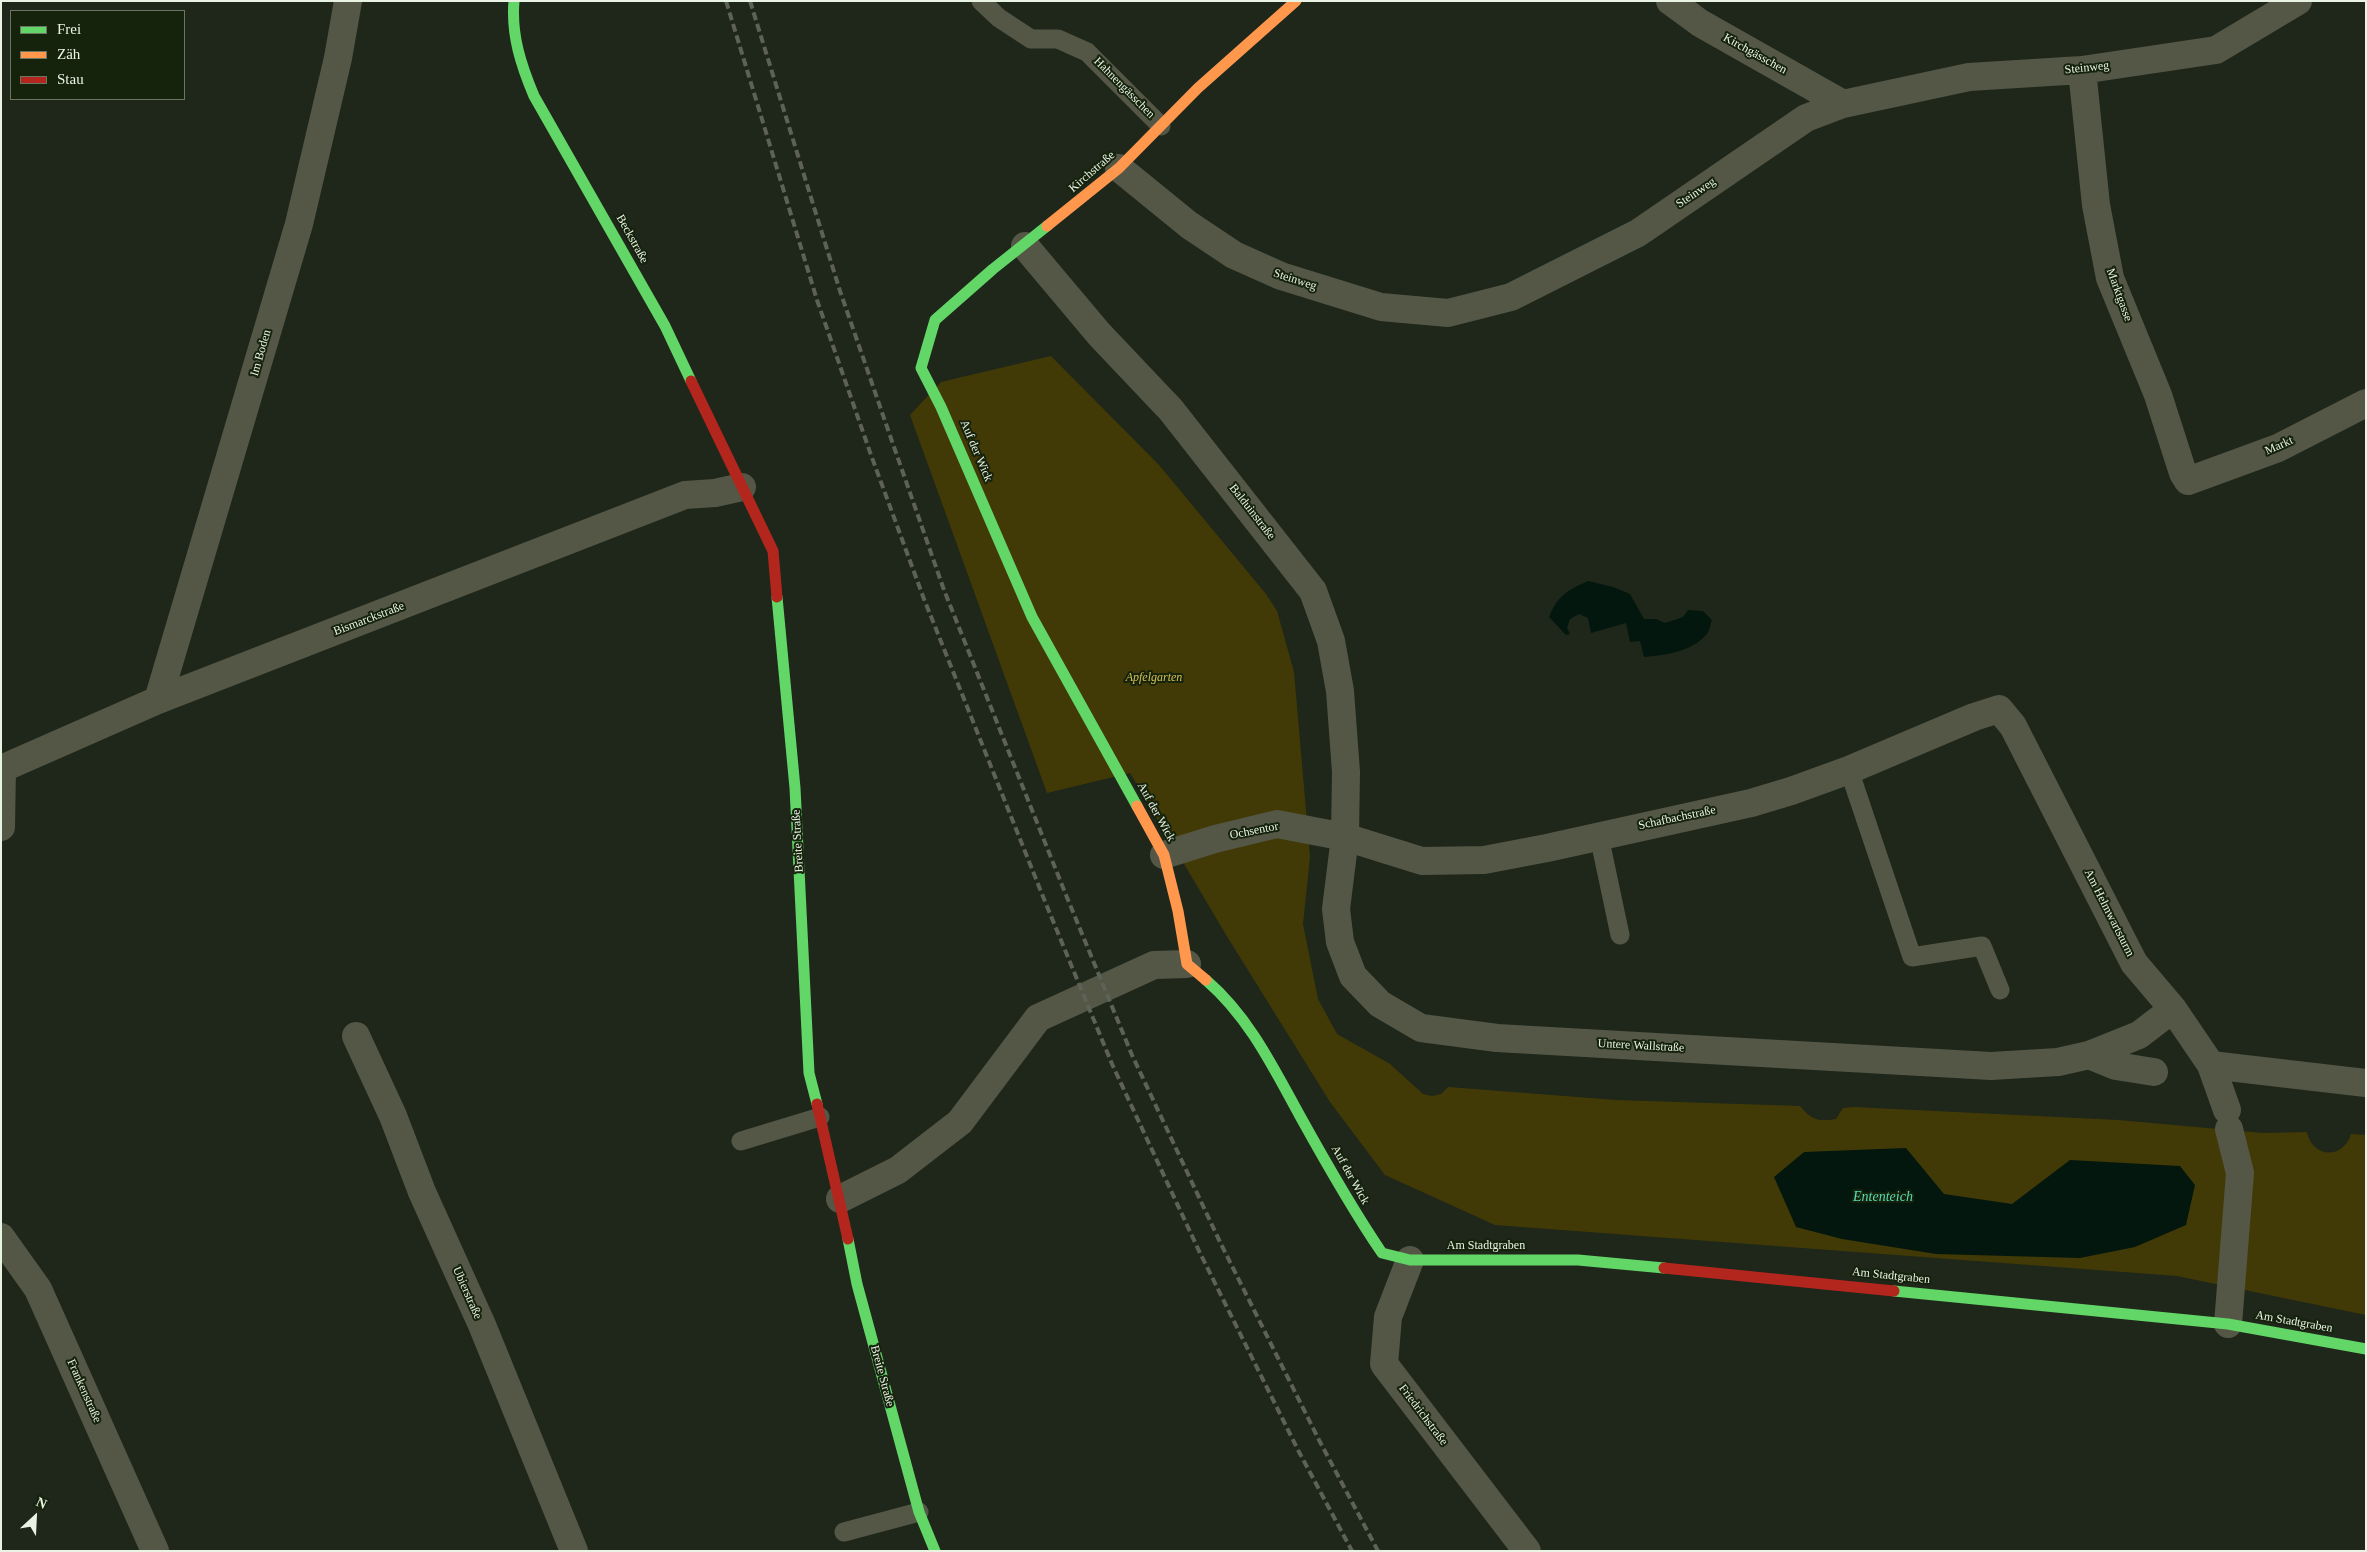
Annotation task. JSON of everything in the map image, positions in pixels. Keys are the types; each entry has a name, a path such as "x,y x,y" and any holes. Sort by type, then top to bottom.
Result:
{"street":[{"name":"Im Boden","path":"158,700 299,224 338,58 348,1"},
{"name":"Beckstraße","path":"514,1 512,17 518,57 534,96 665,326 742,487"},
{"name":"Kirchstraße","path":"921,368 934,320 1118,168 1198,88 1296,1"},
{"name":"Kirchgässchen","path":"1670,1 1700,23 1843,104"},
{"name":"Steinweg","path":"1118,168 1189,225 1234,255 1280,276 1381,307 1448,312 1511,298 1638,233 1806,118 1843,104 1969,77 2082,70 2216,50 2298,1"},
{"name":"Marktgasse","path":"2082,70 2096,205 2110,278 2158,395 2183,474 2188,481"},
{"name":"Balduinstraße","path":"1025,246 1099,334 1171,410 1313,592 1331,641 1340,691 1346,772 1345,837"},
{"name":"Auf der Wick","path":"921,368 941,407 1032,617 1164,855 1178,911 1188,964 1227,998 1257,1038 1348,1202 1382,1253 1410,1260"},
{"name":"Markt","path":"2188,481 2278,448 2366,403"},
{"name":"Bismarckstraße","path":"2,769 158,700 685,495 714,493 742,487"},
{"name":"Breite Straße","path":"742,487 773,551 795,788 809,1073 840,1199 857,1284 919,1512 935,1551"},
{"name":"Schafbachstraße","path":"1345,837 1422,860 1484,860 1752,803 1849,770 1974,717 1999,709"},
{"name":"Am Helmwartsturm","path":"1999,709 2013,726 2134,963 2174,1009 2211,1065 2228,1120 2240,1173 2228,1324"},
{"path":"1,828 2,769"},
{"name":"Ochsentor","path":"1164,855 1215,839 1278,824 1345,837"},
{"name":"Untere Wallstraße","path":"1345,837 1336,909 1340,942 1353,976 1380,1004 1421,1028 1497,1038 1991,1066 2058,1062 2090,1055 2139,1036 2174,1009"},
{"path":"840,1199 898,1170 960,1122 1038,1018 1154,965 1188,964"},
{"name":"Ubierstraße","path":"356,1036 393,1116 422,1192 482,1325 574,1551"},
{"path":"2090,1055 2116,1066 2154,1072"},
{"path":"2211,1065 2366,1083"},
{"path":"2272,1086 2296,1075"},
{"name":"Frankenstraße","path":"1,1237 38,1289 155,1551"},
{"name":"Am Stadtgraben","path":"1410,1260 1578,1260 2228,1324 2366,1349"},
{"name":"Friedrichstraße","path":"1410,1260 1388,1317 1384,1364 1527,1551"}],"lane":[{"name":"Hahnengässchen","path":"981,1 1000,18 1031,39 1058,39 1087,52 1161,126"},
{"path":"1849,770 1912,957 1982,946 2000,990"},
{"path":"1599,836 1620,935"},
{"path":"741,1141 820,1117"},
{"path":"844,1532 919,1512"}],"green space":[{"name":"Apfelgarten","path":"1051,356 1159,465 1266,594 1277,611 1294,672 1310,857 1303,924 1318,999 1337,1034 1390,1064 1423,1094 1432,1096 1441,1094 1448,1087 1616,1100 1800,1106 1812,1117 1820,1120 1836,1119 1843,1108 1853,1107 2118,1120 2263,1133 2307,1132 2310,1141 2315,1147 2321,1151 2328,1152 2335,1152 2341,1148 2351,1134 2366,1135 2366,1315 2177,1276 1495,1225 1385,1175 1330,1102 1228,938 1130,773 1047,793 910,415 941,382"}],"water":[{"path":"1588,581 1613,587 1630,594 1644,619 1656,619 1665,623 1683,617 1688,610 1703,611 1712,620 1708,632 1700,641 1685,649 1669,654 1644,657 1640,641 1630,642 1626,623 1591,633 1588,618 1579,614 1570,619 1567,628 1570,634 1566,635 1549,617 1556,603 1564,594"},
{"name":"Ententeich","path":"1906,1148 1944,1194 2012,1204 2070,1160 2180,1166 2195,1185 2186,1225 2135,1247 2080,1258 1936,1254 1842,1239 1796,1227 1774,1177 1804,1152"}],"railway":[{"path":"726,1 817,300 871,455 924,599 1046,904 1112,1064 1200,1253 1298,1450 1352,1551"},
{"path":"750,1 840,291 944,590 1066,895 1132,1055 1220,1242 1319,1440 1378,1551"}],"traffic: fast":[{"path":"514,1 513,14 518,50 534,96 665,326 691,381"},
{"path":"1047,226 993,269 935,320 921,368 941,407 1032,617 1137,806"},
{"path":"777,597 795,788 809,1073 817,1104"},
{"path":"1206,980 1221,994 1248,1026 1270,1061 1360,1220 1382,1253 1410,1260 1578,1260 1664,1268"},
{"path":"848,1239 857,1284 919,1512 935,1551"},
{"path":"1894,1291 2228,1324 2366,1349"}],"traffic: slow":[{"path":"1047,226 1119,168 1198,88 1296,1"},
{"path":"1137,806 1164,855 1178,911 1187,964 1206,980"}],"traffic: jam":[{"path":"691,381 773,551 777,597"},
{"path":"817,1104 848,1239"},
{"path":"1664,1268 1894,1291"}]}
